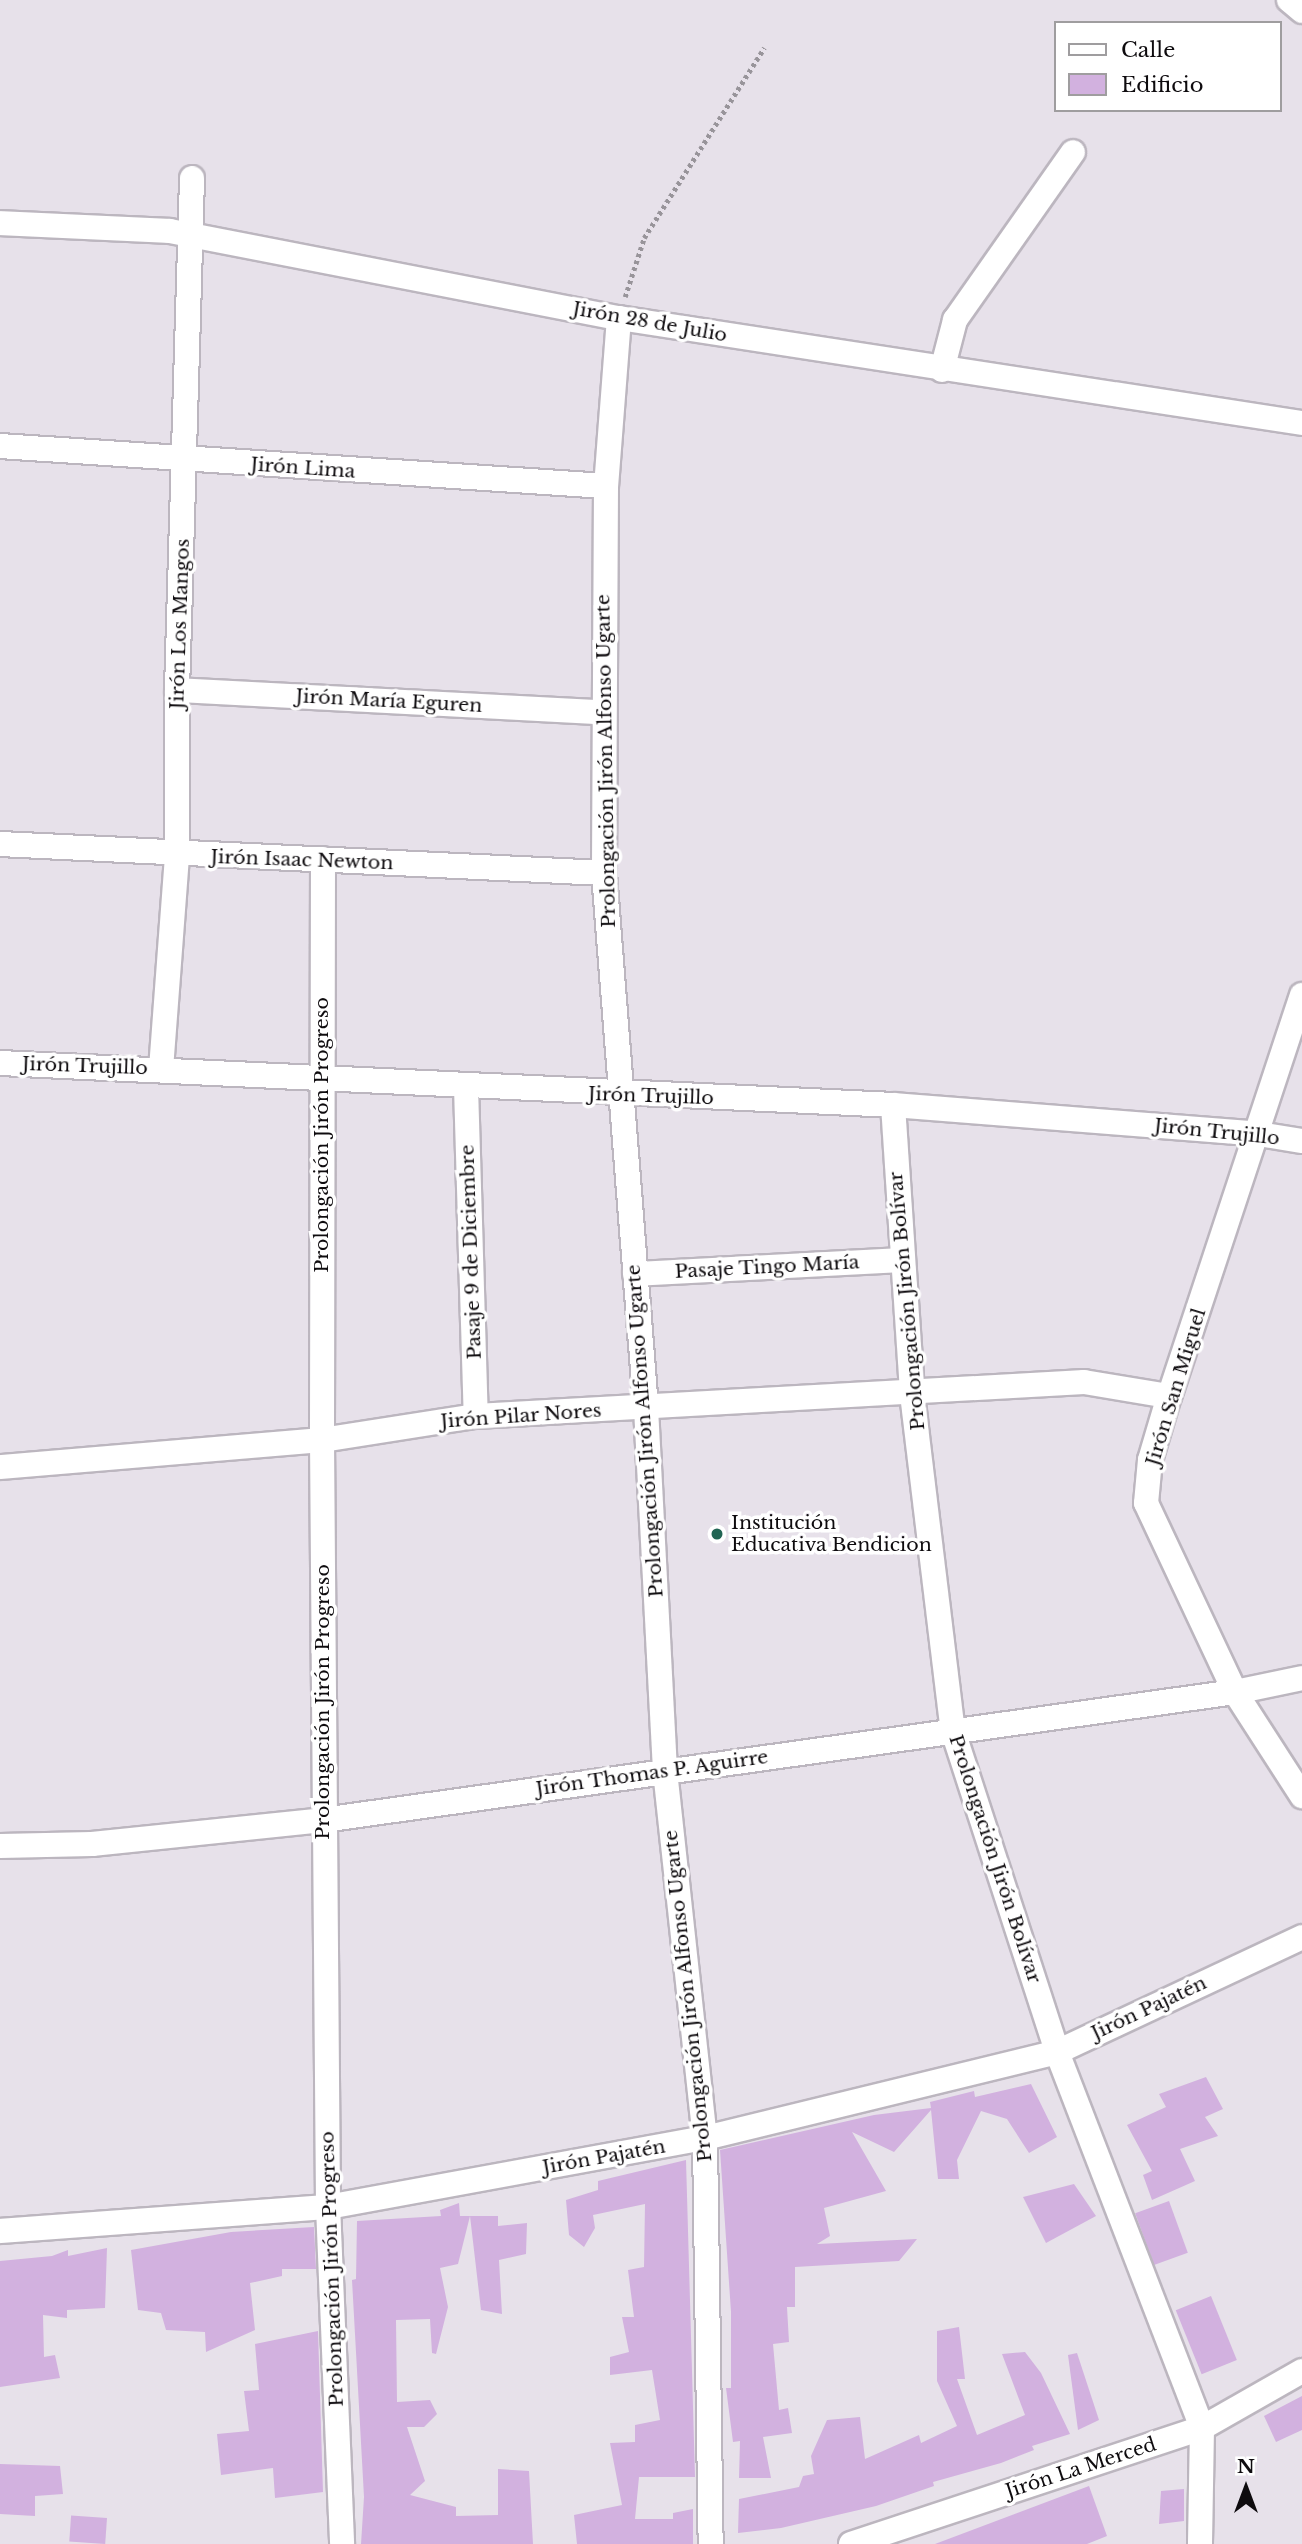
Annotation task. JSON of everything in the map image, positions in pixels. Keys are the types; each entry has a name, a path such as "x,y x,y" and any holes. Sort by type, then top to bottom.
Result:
{"street":[{"path":"1289,0 1302,10"},
{"path":"942,370 955,320 1073,152"},
{"name":"Jirón Los Mangos","path":"161,1069 177,856 177,690 192,178"},
{"name":"Jirón 28 de Julio","path":"0,223 170,231 619,318 942,370 1302,423"},
{"name":"Prolongación Jirón Alfonso Ugarte","path":"619,318 606,486 602,712 604,873 646,1408 664,1771 705,2138 711,2544"},
{"name":"Jirón Lima","path":"0,446 606,486"},
{"name":"Jirón María Eguren","path":"177,690 602,712"},
{"name":"Jirón Isaac Newton","path":"0,844 177,856 323,859 604,873"},
{"name":"Prolongación Jirón Progreso","path":"323,859 323,1820 328,2207 342,2544"},
{"name":"Jirón San Miguel","path":"1302,995 1259,1134 1169,1396 1150,1460 1146,1503 1235,1692 1302,1796"},
{"name":"Jirón Trujillo","path":"0,1063 161,1069 321,1082 893,1105 1259,1134 1302,1141"},
{"name":"Pasaje 9 de Diciembre","path":"466,1087 476,1416"},
{"name":"Prolongación Jirón Bolívar","path":"893,1105 900,1260 912,1394 953,1731 1057,2052 1202,2428 1200,2544"},
{"name":"Pasaje Tingo María","path":"635,1274 900,1260"},
{"name":"Jirón Pilar Nores","path":"0,1467 321,1440 476,1416 912,1394 1084,1382 1169,1396"},
{"name":"Jirón Thomas P. Aguirre","path":"0,1846 92,1844 323,1820 1235,1692 1302,1678"},
{"name":"Jirón Pajatén","path":"0,2231 328,2207 705,2138 1057,2052 1302,1937"},
{"name":"Jirón La Merced","path":"851,2544 1202,2428 1302,2371"}],"path":[{"path":"619,318 645,238 764,48"}],"building":[{"path":"1206,2077 1223,2109 1205,2117 1218,2136 1180,2149 1195,2181 1152,2200 1143,2175 1152,2171 1127,2125 1166,2107 1159,2094"},
{"path":"1031,2084 1057,2137 1029,2153 1007,2119 981,2111 957,2160 959,2179 938,2179 931,2110 894,2152 852,2132 886,2191 824,2208 830,2236 817,2244 917,2239 899,2261 795,2267 795,2307 787,2307 789,2342 773,2344 779,2410 788,2408 792,2433 763,2437 771,2478 739,2478 740,2441 733,2442 726,2388 731,2388 731,2312 720,2150 874,2115 931,2108 930,2102 974,2091 975,2097"},
{"path":"686,2160 695,2477 639,2477 635,2519 673,2519 673,2513 693,2509 693,2544 577,2544 574,2515 622,2505 610,2443 635,2442 635,2425 660,2420 652,2370 610,2375 610,2357 629,2352 622,2317 634,2317 628,2270 644,2267 645,2204 593,2215 595,2228 584,2247 569,2235 566,2200 598,2190 598,2181"},
{"path":"1074,2184 1096,2216 1046,2243 1023,2197"},
{"path":"1169,2201 1188,2253 1154,2265 1135,2213"},
{"path":"459,2203 460,2216 470,2216 458,2264 440,2268 448,2307 436,2354 432,2353 430,2319 396,2320 397,2402 430,2400 437,2414 424,2427 407,2427 425,2481 410,2495 456,2507 456,2516 498,2515 498,2469 529,2471 533,2544 361,2544 364,2497 352,2280 356,2279 357,2221 441,2216 440,2210"},
{"path":"470,2216 498,2216 498,2226 527,2223 526,2254 499,2260 502,2314 481,2310"},
{"path":"314,2227 316,2269 282,2269 282,2276 250,2283 255,2330 206,2352 205,2332 166,2330 161,2313 138,2310 131,2250 231,2232"},
{"path":"107,2248 105,2308 67,2310 67,2318 43,2315 44,2357 55,2355 60,2378 0,2387 0,2261 52,2256 68,2250 68,2256"},
{"path":"1211,2296 1237,2360 1202,2374 1176,2310"},
{"path":"959,2327 965,2379 957,2379 977,2435 1025,2415 1002,2354 1025,2352 1041,2373 1070,2434 1032,2446 1034,2450 1001,2463 933,2482 934,2486 876,2506 781,2528 738,2533 739,2499 799,2487 803,2476 814,2474 811,2456 827,2420 860,2417 865,2459 919,2435 921,2443 957,2426 937,2381 937,2331"},
{"path":"318,2331 323,2492 275,2498 273,2468 221,2475 217,2434 249,2431 244,2391 259,2390 255,2344"},
{"path":"1077,2353 1099,2420 1078,2430 1068,2355"},
{"path":"1302,2396 1302,2430 1276,2442 1264,2416"},
{"path":"0,2464 60,2466 63,2494 35,2496 35,2516 0,2514"},
{"path":"1089,2486 1107,2536 1087,2544 935,2544"},
{"path":"1184,2489 1184,2521 1159,2524 1161,2491"},
{"path":"71,2515 107,2518 105,2544 69,2541"}],"place":[{"name":"Institución Educativa Bendicion","path":"717,1534"}]}
